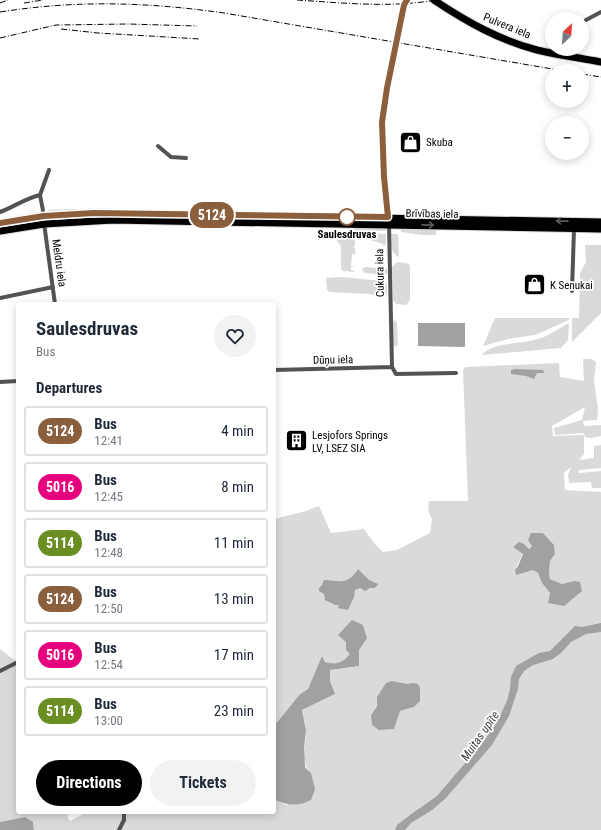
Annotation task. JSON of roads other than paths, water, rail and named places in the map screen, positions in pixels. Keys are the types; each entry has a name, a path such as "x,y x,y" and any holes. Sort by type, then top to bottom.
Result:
{"highway":[{"name":"Pulvera iela","path":"434,0 475,25 520,45 552,54 601,62"},
{"name":"Brīvības iela","path":"0,223 44,216 94,213 388,221 601,229"},
{"name":"Brīvības iela","path":"0,231 44,224 113,220 601,222"}],"main road":[{"name":"Cukura iela","path":"388,221 384,177 382,122 387,88 405,2"}],"street":[{"path":"589,18 601,12"},
{"path":"158,146 171,158 186,158"},
{"path":"0,212 11,208 22,201 40,195 49,170"},
{"name":"Meldru iela","path":"40,195 56,302"},
{"name":"Cukura iela","path":"388,221 392,367 396,374 456,373"},
{"path":"572,291 574,229"},
{"path":"0,298 53,286"},
{"name":"Dūņu iela","path":"276,370 392,367"},
{"path":"0,382 16,380"},
{"path":"0,671 16,663"},
{"path":"119,830 124,820 124,814"}],"railway":[{"path":"0,3 8,0"},
{"path":"24,3 43,0"},
{"path":"297,0 384,4 401,4 436,0"},
{"path":"0,12 29,8 84,4 139,5 195,9 545,68"},
{"path":"0,38 56,25 128,24 197,26"},
{"path":"61,29 98,33 200,39"},
{"path":"589,75 601,77"}],"place":[{"name":"Skuba","path":"410,142"},
{"name":"Saulesdruvas","path":"347,217"},
{"name":"K Senukai","path":"535,285"},
{"name":"Lesjofors Springs LV, LSEZ SIA","path":"296,441"}],"water label":[{"name":"Muitas upīte","path":"480,736"}]}
